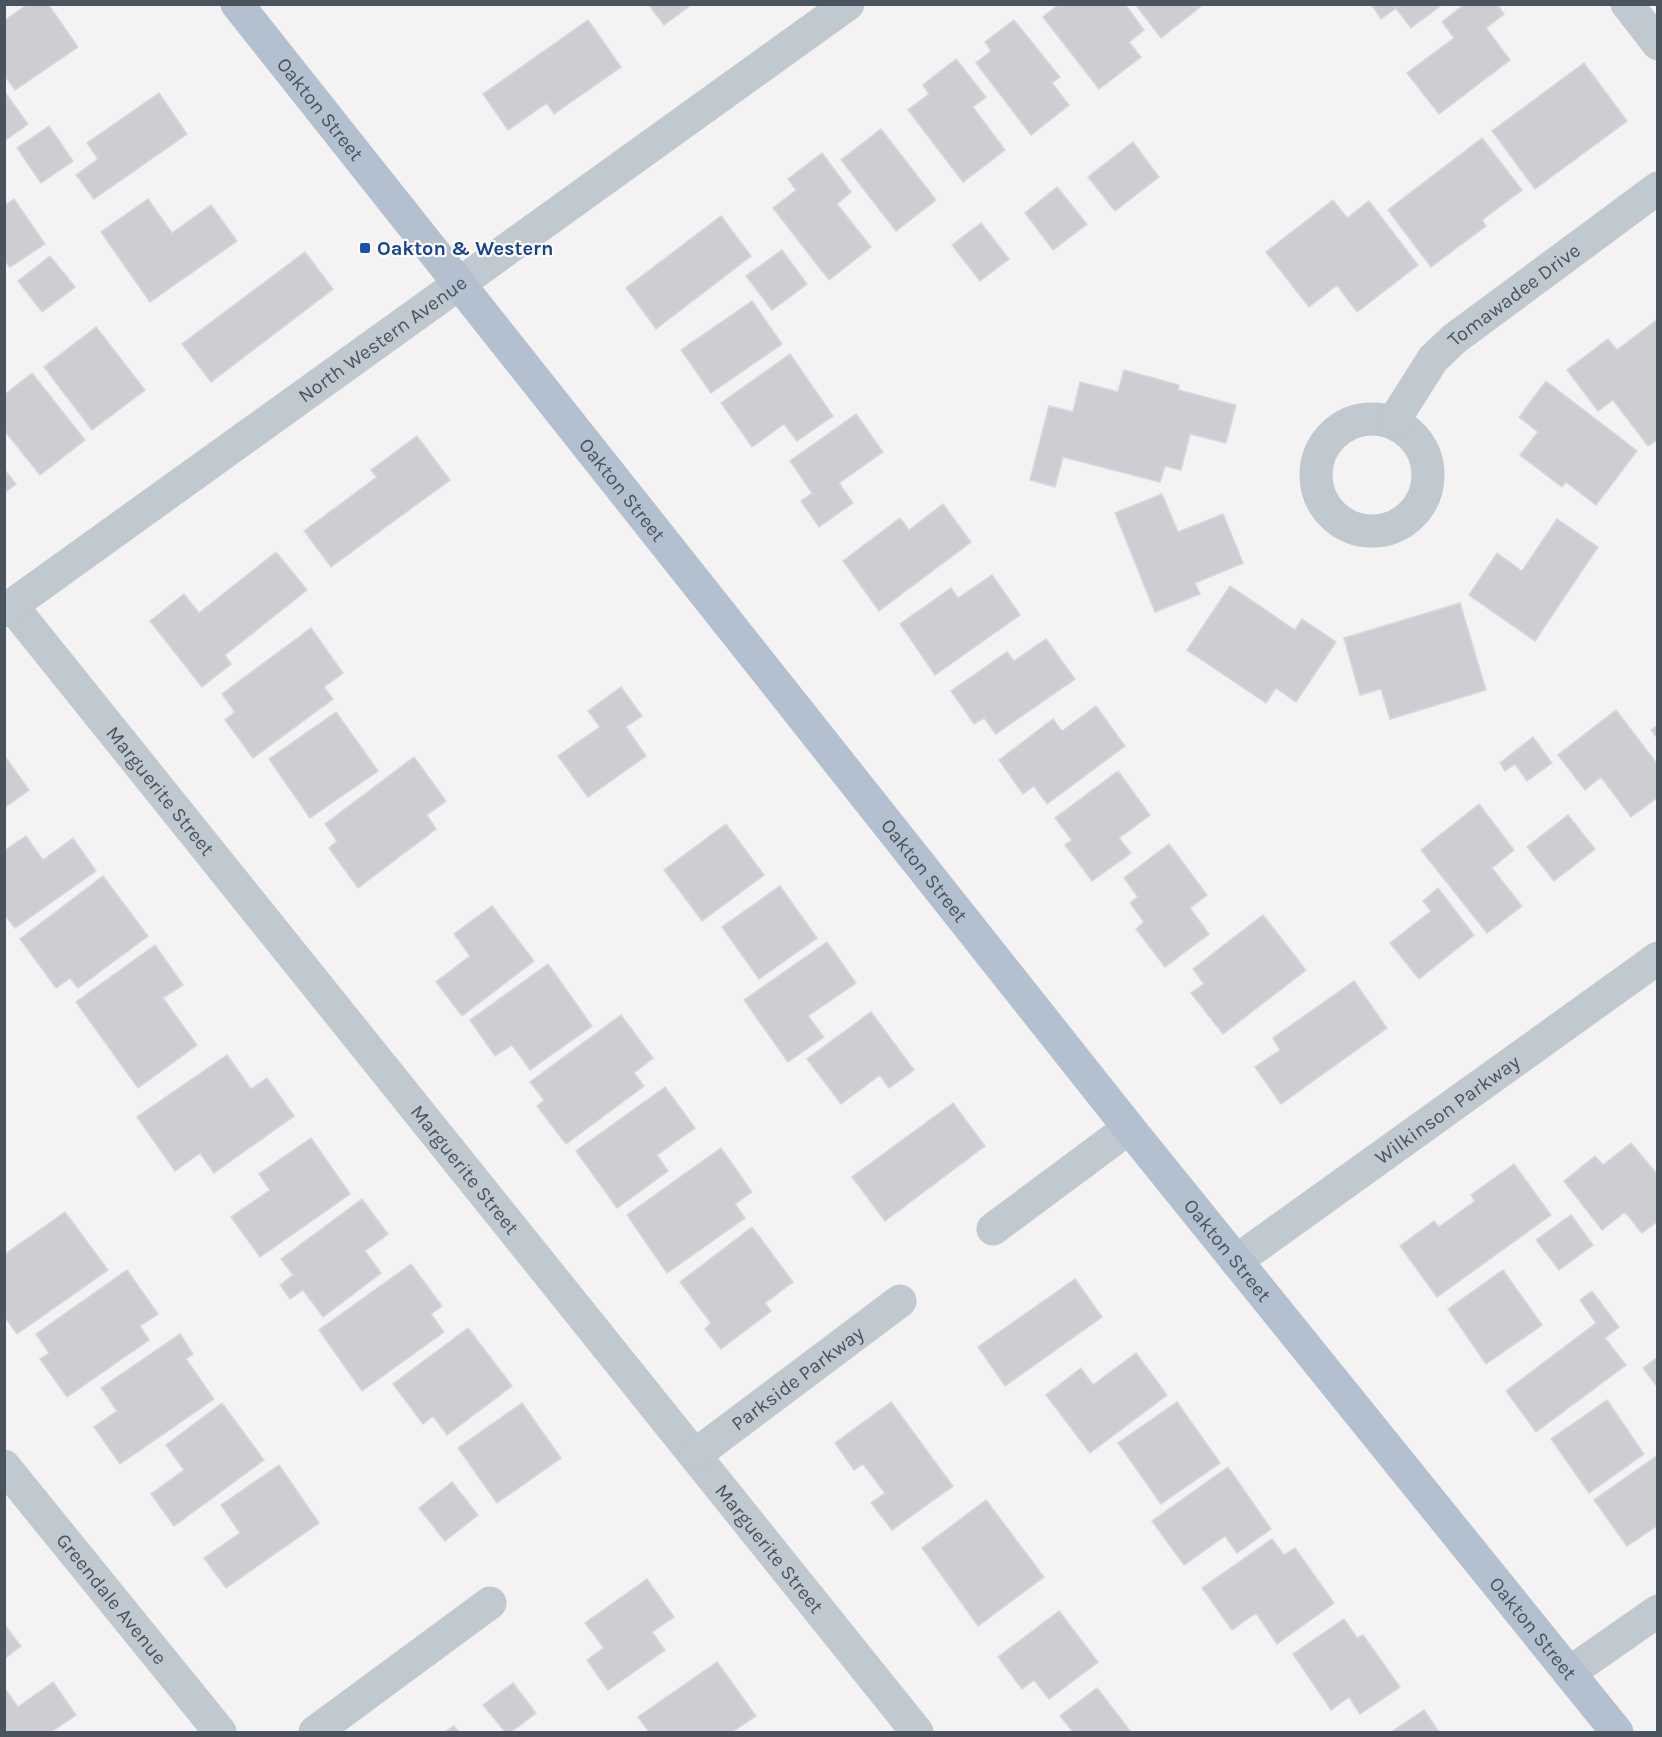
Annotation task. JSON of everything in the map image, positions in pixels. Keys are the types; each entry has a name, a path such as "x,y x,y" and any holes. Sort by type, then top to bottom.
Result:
{"main road":[{"name":"Oakton Street","path":"237,4 459,287 1129,1128 1617,1732"}],"street":[{"name":"North Western Avenue","path":"8,609 459,287 848,4"},
{"path":"1627,4 1658,44"},
{"name":"Tomawadee Drive","path":"1393,422 1433,359 1454,339 1658,188"},
{"name":"Marguerite Street","path":"8,609 917,1732"},
{"name":"Wilkinson Parkway","path":"1236,1261 1658,958"},
{"path":"993,1229 1129,1128"},
{"name":"Parkside Parkway","path":"695,1455 900,1301"},
{"name":"Greendale Avenue","path":"4,1466 220,1732"},
{"path":"315,1732 490,1603"},
{"path":"1569,1673 1658,1611"}],"building":[{"path":"28,4 48,4 78,47 15,90 4,75 4,21"},
{"path":"648,4 692,4 664,25"},
{"path":"1059,4 1125,4 1144,30 1129,42 1141,57 1099,89 1043,17"},
{"path":"1135,4 1204,4 1161,38"},
{"path":"1371,4 1443,4 1411,28 1396,8 1381,19"},
{"path":"1465,4 1497,4 1504,14 1486,28 1510,60 1439,114 1407,73 1454,38 1442,22"},
{"path":"588,20 621,67 554,114 547,103 508,130 483,94"},
{"path":"1014,20 1060,77 1052,83 1069,105 1031,135 976,63 991,51 985,42"},
{"path":"956,59 986,97 973,107 1005,150 963,182 908,110 929,94 923,85"},
{"path":"1584,63 1627,121 1535,189 1492,131"},
{"path":"4,91 28,124 4,141"},
{"path":"159,93 187,134 94,199 76,175 98,159 87,143"},
{"path":"49,126 73,161 41,183 17,148"},
{"path":"881,129 936,200 896,231 841,160"},
{"path":"1482,138 1522,190 1482,220 1486,226 1431,267 1388,210"},
{"path":"1133,142 1159,177 1115,211 1088,177"},
{"path":"822,153 851,192 837,204 871,247 829,280 773,208 796,190 788,179"},
{"path":"1057,187 1087,224 1053,250 1025,213"},
{"path":"14,199 45,244 10,267 4,260 4,206"},
{"path":"148,199 172,233 211,205 237,241 150,302 101,232"},
{"path":"1333,200 1347,218 1369,201 1418,265 1357,312 1337,285 1309,307 1266,252"},
{"path":"721,216 751,256 656,329 626,288"},
{"path":"981,223 1009,259 980,281 952,245"},
{"path":"782,250 807,284 772,310 746,276"},
{"path":"305,252 333,289 211,382 182,344"},
{"path":"50,256 75,287 42,312 18,281"},
{"path":"752,301 782,344 711,393 681,350"},
{"path":"1658,319 1658,439 1648,446 1613,400 1598,411 1567,370 1608,339 1617,350"},
{"path":"96,327 145,390 92,430 44,367"},
{"path":"790,354 833,416 797,441 784,424 752,447 721,403"},
{"path":"1124,370 1179,385 1178,390 1236,405 1226,443 1190,434 1181,470 1165,466 1160,482 1063,457 1055,487 1030,480 1049,406 1073,412 1080,382 1118,392"},
{"path":"32,373 85,440 40,475 4,430 4,395"},
{"path":"1546,381 1637,451 1596,505 1566,482 1562,487 1520,455 1538,432 1519,417"},
{"path":"856,414 883,452 839,483 853,503 819,527 801,501 812,493 790,461"},
{"path":"417,436 450,480 331,567 304,531 377,477 371,470"},
{"path":"4,469 16,484 4,493"},
{"path":"1162,494 1178,532 1223,514 1243,563 1195,583 1200,594 1155,612 1115,513"},
{"path":"943,504 971,542 879,611 843,561 900,518 909,530"},
{"path":"1557,519 1598,547 1535,641 1469,595 1497,553 1522,571"},
{"path":"276,552 307,590 225,655 231,664 202,687 150,621 184,594 199,613"},
{"path":"992,575 1020,615 935,675 900,624 951,588 958,598"},
{"path":"1230,586 1295,630 1302,619 1336,642 1296,702 1276,688 1266,703 1187,650"},
{"path":"1460,603 1486,690 1390,719 1381,689 1360,695 1344,638"},
{"path":"311,628 343,673 324,687 333,699 253,758 225,720 235,712 222,694"},
{"path":"1046,639 1075,679 996,734 984,718 974,724 951,691 1007,652 1014,661"},
{"path":"621,687 642,716 626,727 646,756 588,797 558,756 600,727 588,711"},
{"path":"1096,706 1125,746 1047,804 1034,786 1023,794 999,760 1053,719 1062,731"},
{"path":"1616,710 1658,765 1658,797 1631,817 1601,777 1585,790 1558,755"},
{"path":"336,712 378,771 310,818 269,759"},
{"path":"1658,725 1658,739 1651,730"},
{"path":"1533,737 1552,763 1527,781 1515,764 1505,771 1500,763"},
{"path":"4,755 29,790 4,808"},
{"path":"414,757 446,801 427,815 436,829 358,888 329,848 337,841 325,824"},
{"path":"1118,771 1150,815 1119,838 1131,853 1092,881 1065,845 1072,840 1055,818"},
{"path":"1479,804 1514,850 1492,868 1522,906 1487,933 1421,850"},
{"path":"1568,815 1595,849 1554,881 1527,847"},
{"path":"726,824 764,875 702,921 664,870"},
{"path":"26,836 43,860 73,838 96,871 15,928 4,914 4,851"},
{"path":"1169,844 1207,895 1190,908 1209,934 1165,967 1136,929 1144,922 1130,903 1138,897 1124,878"},
{"path":"103,876 148,936 78,988 70,978 56,988 20,939"},
{"path":"780,886 817,938 759,979 722,927"},
{"path":"1438,888 1474,935 1419,979 1390,943 1431,911 1423,901"},
{"path":"492,906 534,961 462,1016 436,982 470,956 454,934"},
{"path":"1263,915 1306,970 1223,1034 1191,993 1204,984 1193,969"},
{"path":"827,942 856,983 808,1016 824,1037 788,1062 744,1000"},
{"path":"155,945 183,985 163,998 197,1045 138,1088 76,1002"},
{"path":"548,964 592,1026 530,1070 512,1045 495,1056 470,1020"},
{"path":"1354,981 1387,1028 1281,1104 1255,1067 1280,1050 1273,1038"},
{"path":"871,1012 914,1070 889,1088 880,1075 841,1104 807,1059"},
{"path":"621,1015 653,1058 634,1073 644,1086 566,1144 537,1106 544,1100 530,1082"},
{"path":"227,1055 251,1089 267,1078 294,1116 214,1173 200,1153 175,1171 137,1117"},
{"path":"665,1087 695,1128 657,1155 668,1171 617,1208 576,1151"},
{"path":"953,1103 985,1146 885,1221 852,1177"},
{"path":"311,1138 350,1194 260,1257 231,1217 270,1190 259,1174"},
{"path":"1631,1143 1658,1175 1658,1221 1642,1233 1625,1212 1602,1230 1564,1181 1595,1156 1603,1165"},
{"path":"721,1148 752,1192 735,1204 745,1218 667,1273 627,1215"},
{"path":"1514,1164 1551,1215 1437,1297 1400,1246 1434,1221 1439,1227 1475,1201 1471,1195"},
{"path":"362,1199 388,1234 365,1251 381,1273 323,1317 303,1290 290,1299 280,1285 293,1275 281,1259"},
{"path":"65,1212 108,1270 17,1334 4,1316 4,1255"},
{"path":"1571,1215 1593,1245 1559,1270 1536,1240"},
{"path":"752,1227 793,1282 765,1303 771,1311 721,1349 705,1329 711,1323 680,1282"},
{"path":"411,1264 442,1306 431,1314 444,1332 362,1391 319,1330"},
{"path":"127,1270 158,1314 140,1326 149,1340 67,1397 40,1359 49,1353 36,1334"},
{"path":"1503,1270 1542,1325 1486,1364 1448,1309"},
{"path":"1075,1279 1102,1317 1005,1386 978,1347"},
{"path":"1592,1291 1619,1327 1605,1338 1626,1365 1536,1432 1506,1391 1596,1323 1580,1300"},
{"path":"468,1328 512,1386 447,1435 433,1416 423,1424 393,1384"},
{"path":"180,1334 193,1354 186,1359 214,1399 120,1464 94,1427 117,1411 101,1388"},
{"path":"1136,1353 1167,1395 1090,1453 1046,1395 1081,1368 1093,1385"},
{"path":"1658,1357 1658,1388 1643,1368"},
{"path":"1607,1400 1644,1454 1589,1493 1551,1439"},
{"path":"891,1402 953,1486 892,1530 871,1503 885,1493 863,1464 854,1470 835,1443"},
{"path":"1177,1402 1220,1463 1161,1504 1118,1443"},
{"path":"222,1403 264,1460 174,1526 151,1494 184,1470 166,1445"},
{"path":"522,1403 561,1458 497,1503 458,1448"},
{"path":"1658,1455 1658,1525 1627,1546 1594,1500"},
{"path":"279,1465 319,1523 226,1588 204,1558 240,1533 221,1505"},
{"path":"1228,1467 1271,1529 1237,1553 1225,1536 1184,1565 1152,1521"},
{"path":"452,1482 478,1515 445,1541 419,1508"},
{"path":"986,1500 1044,1577 978,1626 922,1548"},
{"path":"1272,1539 1284,1555 1295,1548 1334,1603 1277,1644 1256,1613 1232,1630 1202,1588"},
{"path":"647,1579 674,1617 652,1632 665,1650 608,1690 587,1660 604,1648 585,1623"},
{"path":"1059,1611 1098,1662 1049,1699 1034,1680 1022,1689 998,1657"},
{"path":"1344,1619 1357,1638 1363,1635 1400,1687 1360,1714 1349,1697 1331,1710 1293,1654"},
{"path":"4,1624 21,1646 4,1659"},
{"path":"717,1662 756,1716 732,1732 649,1732 638,1717"},
{"path":"53,1682 76,1715 51,1732 4,1732 4,1687 18,1707"},
{"path":"513,1683 536,1713 511,1732 505,1732 483,1705"},
{"path":"1097,1688 1131,1732 1073,1732 1060,1716"},
{"path":"1424,1710 1439,1732 1391,1732"},
{"path":"454,1726 459,1732 445,1732"}],"place":[{"name":"Oakton & Western","path":"365,248"}]}
